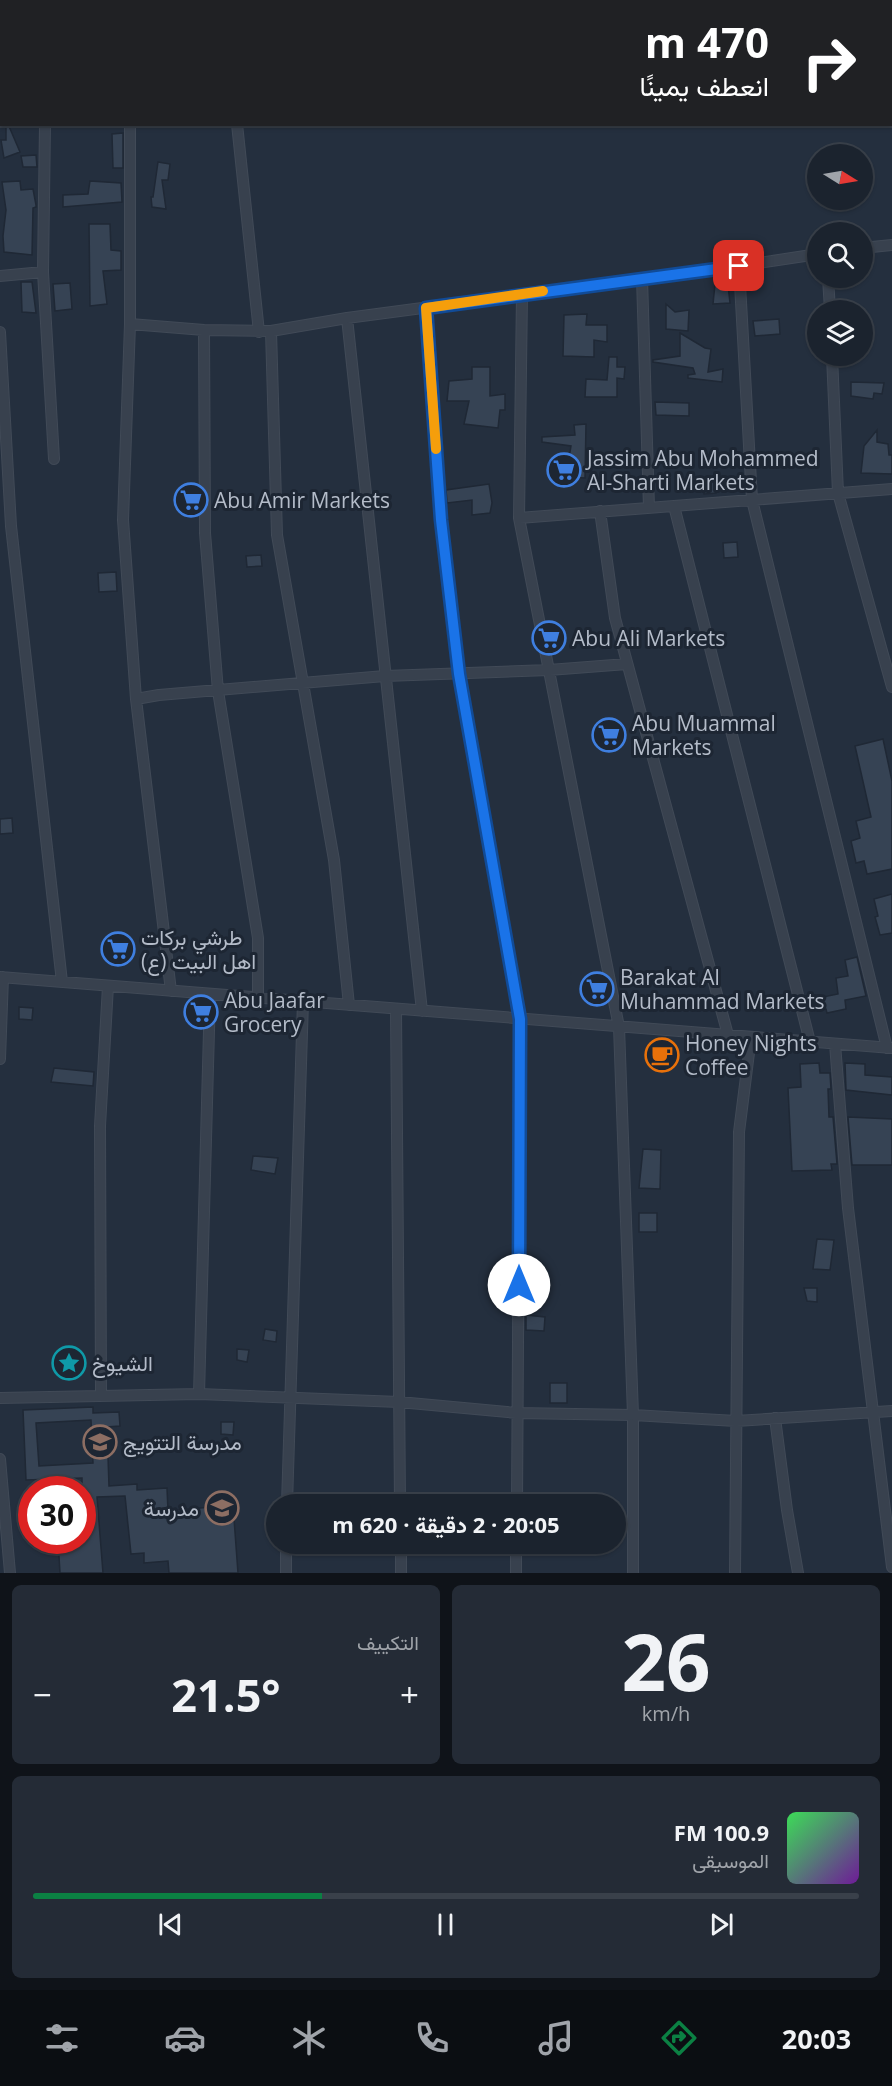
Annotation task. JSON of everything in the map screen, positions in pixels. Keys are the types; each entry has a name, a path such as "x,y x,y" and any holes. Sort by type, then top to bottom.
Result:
{"street":[{"path":"45,126 43,272 54,459"},
{"path":"130,126 130,324 123,520 136,699 171,991"},
{"path":"237,126 259,332"},
{"path":"873,247 892,245"},
{"path":"130,324 204,330 271,331 348,318 807,256"},
{"path":"0,1059 2,977 890,1048 752,500 739,266"},
{"path":"0,276 43,272"},
{"path":"642,278 649,508"},
{"path":"522,294 519,518 619,1027 633,1415 633,1573"},
{"path":"426,308 441,520 459,674 520,1019 517,1494"},
{"path":"348,318 422,1011"},
{"path":"204,330 205,533 218,691 258,938 258,998"},
{"path":"271,331 277,535 334,860 349,1005"},
{"path":"0,332 5,526 62,982"},
{"path":"832,366 838,493 892,687"},
{"path":"519,518 892,489"},
{"path":"674,506 810,1042"},
{"path":"600,512 615,618 728,1035"},
{"path":"136,699 159,695 385,676 549,670 627,663"},
{"path":"100,1396 100,1126 108,986"},
{"path":"198,1394 210,994"},
{"path":"287,1494 303,1001"},
{"path":"396,1009 400,1494"},
{"path":"735,1573 739,1132 751,1037"},
{"path":"835,1044 848,1208 892,1567"},
{"path":"0,1398 198,1394 399,1402 517,1413 633,1415 736,1421 892,1411"},
{"path":"775,1418 798,1573"},
{"path":"0,1459 6,1566"},
{"path":"286,1554 286,1573"},
{"path":"400,1554 401,1573"},
{"path":"516,1554 516,1573"}],"building":[{"path":"6,126 9,126 20,152 4,158 1,140 6,140"},
{"path":"123,133 123,168 113,168 112,134"},
{"path":"36,155 37,167 23,167 21,156"},
{"path":"158,162 170,164 168,180 162,180 166,209 152,207 151,197 153,197"},
{"path":"20,181 21,190 33,189 36,205 33,208 32,255 4,252 6,210 2,182"},
{"path":"90,181 121,183 122,202 63,207 63,195 88,194"},
{"path":"89,224 110,224 111,250 121,251 121,270 103,271 107,304 90,306"},
{"path":"21,282 32,282 36,313 22,312"},
{"path":"70,283 72,309 55,311 53,284"},
{"path":"715,284 728,285 730,303 713,304"},
{"path":"666,304 675,312 689,310 688,331 666,329"},
{"path":"587,314 586,325 607,325 607,342 594,340 594,357 563,356 564,315"},
{"path":"779,319 780,334 755,336 753,321"},
{"path":"680,333 705,348 711,349 708,372 723,369 722,382 688,378 688,375 695,374 693,368 653,362 653,360 680,356"},
{"path":"609,357 617,357 617,367 625,367 624,379 617,378 617,397 585,397 586,379 607,380"},
{"path":"472,367 490,367 490,396 505,394 505,410 500,410 498,428 464,424 469,401 447,401 449,381 472,379"},
{"path":"851,382 884,383 882,394 874,393 873,399 851,396"},
{"path":"655,402 689,403 689,416 656,415"},
{"path":"586,424 585,478 566,477 571,446 542,442 542,437 575,435 574,425"},
{"path":"877,430 877,442 888,444 889,455 892,455 892,474 861,473 864,446"},
{"path":"703,480 715,481 716,493 704,494"},
{"path":"489,484 492,503 490,513 472,515 472,500 447,503 446,490"},
{"path":"183,486 197,486 197,502 184,502"},
{"path":"737,542 738,557 724,558 723,543"},
{"path":"261,555 262,566 247,567 246,556"},
{"path":"116,572 117,591 99,592 98,573"},
{"path":"883,739 892,781 892,869 867,874 864,861 856,863 851,841 860,838 856,821 871,817 855,746"},
{"path":"12,818 13,833 0,834 0,819"},
{"path":"892,894 892,933 880,935 875,917 878,916 874,899"},
{"path":"857,957 866,996 845,1000 846,1009 827,1013 826,1009 820,1010 818,998 838,994 836,978 848,976 845,960"},
{"path":"19,1007 33,1008 32,1020 19,1019"},
{"path":"819,1063 820,1073 830,1073 829,1117 833,1117 837,1164 831,1164 832,1170 792,1171 788,1088 801,1087 800,1064"},
{"path":"845,1063 865,1064 865,1075 892,1077 892,1095 846,1090"},
{"path":"54,1068 94,1072 93,1086 51,1082"},
{"path":"848,1117 892,1119 892,1165 852,1165"},
{"path":"643,1149 661,1150 660,1189 639,1188"},
{"path":"253,1156 278,1158 275,1174 251,1170"},
{"path":"639,1213 657,1213 657,1232 639,1232"},
{"path":"817,1239 834,1240 830,1270 813,1269"},
{"path":"526,1271 541,1273 539,1288 526,1286"},
{"path":"804,1288 817,1288 817,1302 807,1301"},
{"path":"526,1315 545,1317 544,1331 526,1330"},
{"path":"265,1329 277,1331 276,1342 263,1340"},
{"path":"237,1349 249,1350 247,1362 237,1360"},
{"path":"550,1383 567,1383 567,1403 550,1403"},
{"path":"93,1407 93,1413 119,1412 120,1426 107,1427 109,1486 137,1484 137,1490 167,1488 168,1511 233,1505 238,1573 169,1573 168,1561 144,1563 144,1553 131,1554 125,1496 97,1497 103,1573 60,1573 59,1554 96,1554 96,1476 26,1476 23,1410","holes":["91,1420 93,1463 39,1466 36,1423"]},
{"path":"221,1422 234,1422 233,1435 221,1434"}],"slow traffic":[{"path":"436,449 426,308 543,291"}],"place":[{"name":"Jassim Abu Mohammed Al-Sharti Markets","path":"564,470"},
{"name":"Abu Amir Markets","path":"191,500"},
{"name":"Abu Ali Markets","path":"549,638"},
{"name":"Abu Muammal Markets","path":"609,735"},
{"name":"طرشي بركات اهل البيت (ع)","path":"118,949"},
{"name":"Barakat Al Muhammad Markets","path":"597,989"},
{"name":"Abu Jaafar Grocery","path":"201,1012"},
{"name":"Honey Nights Coffee","path":"662,1055"},
{"name":"الشيوخ","path":"69,1363"},
{"name":"مدرسة التتويج","path":"100,1442"},
{"name":"مدرسة","path":"222,1508"}],"route":[{"path":"519,1285 520,1019 459,674 441,520 426,308 739,266"}]}
